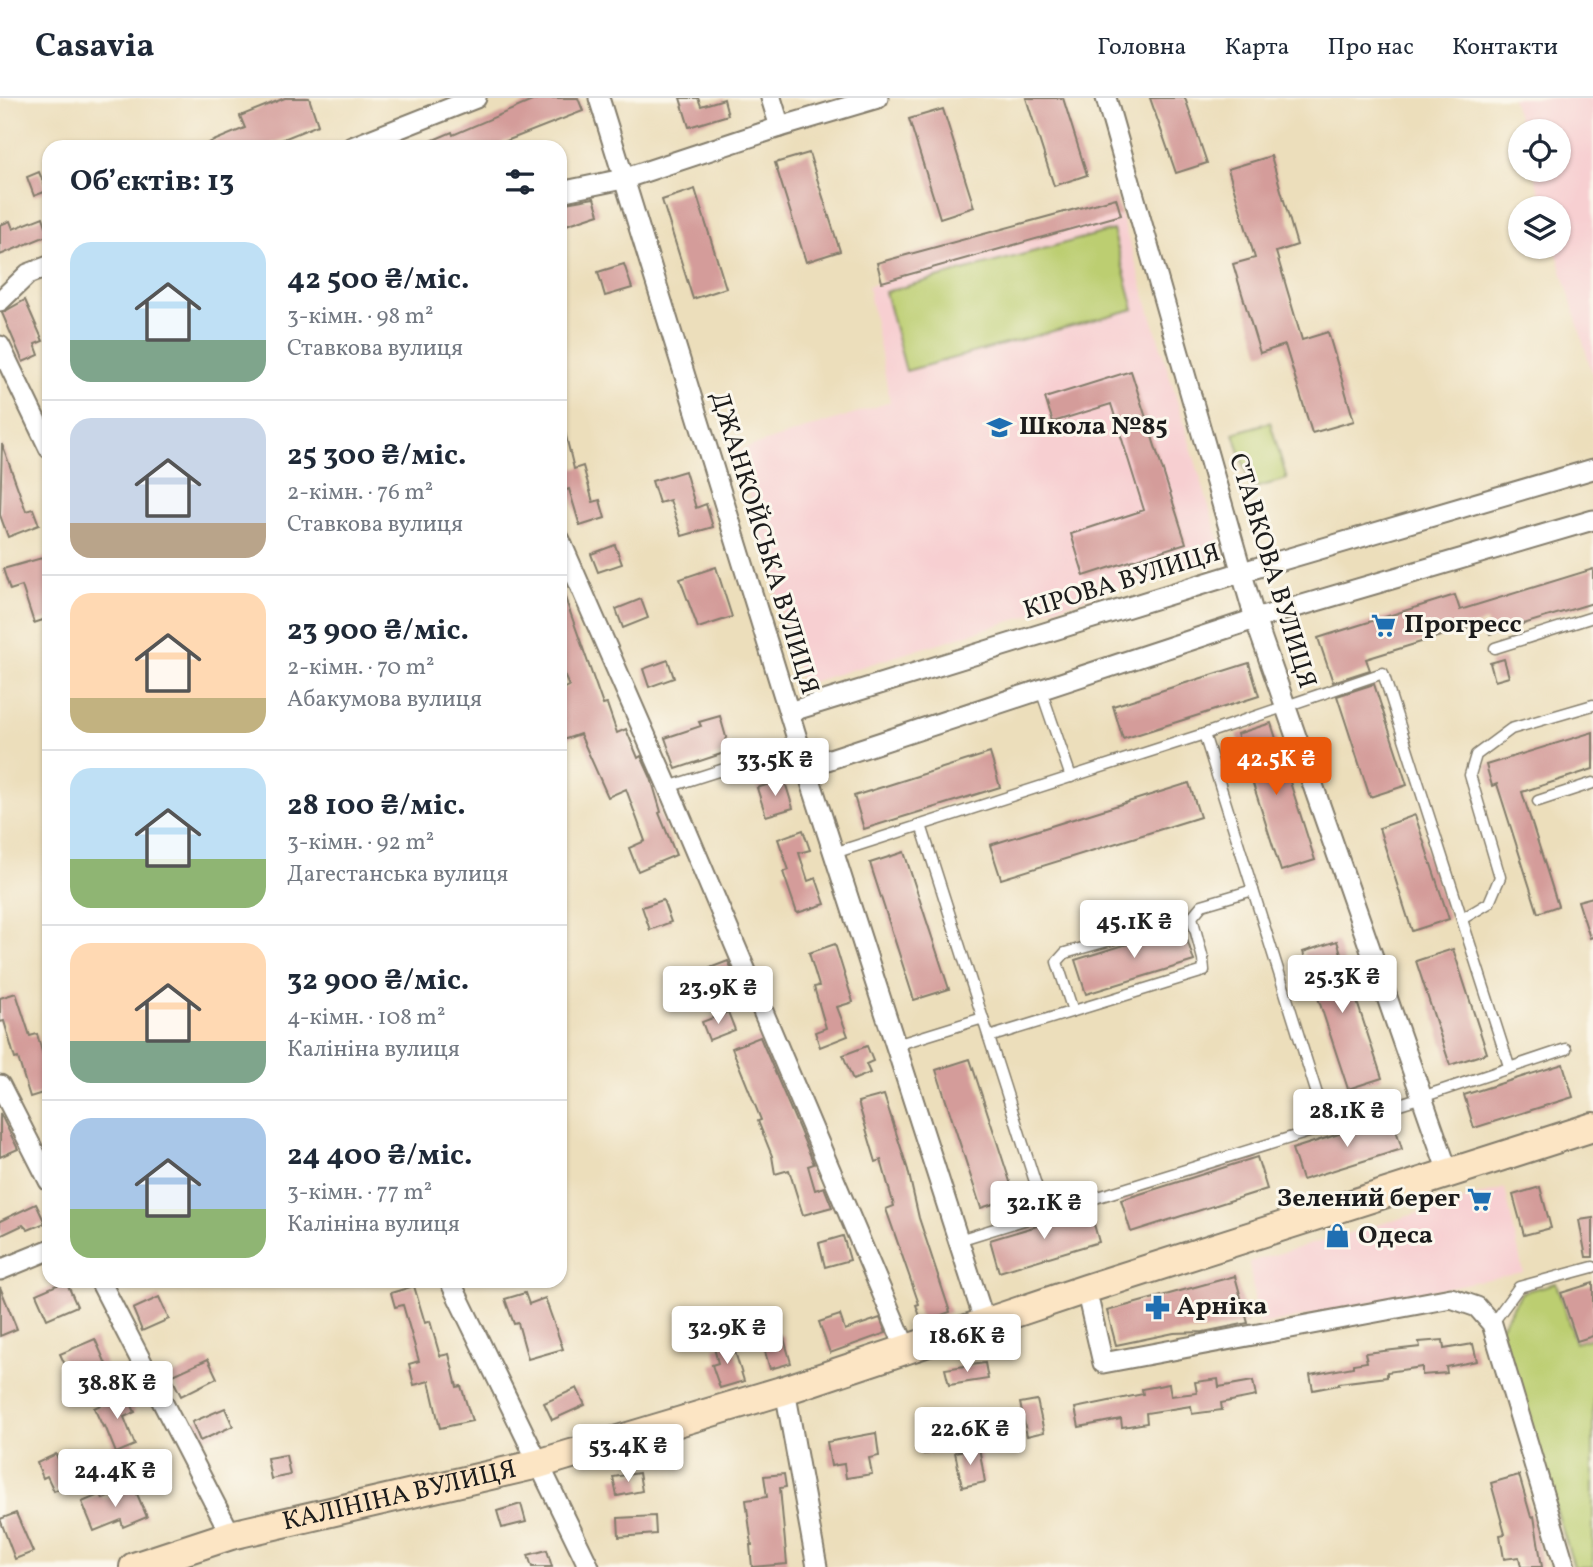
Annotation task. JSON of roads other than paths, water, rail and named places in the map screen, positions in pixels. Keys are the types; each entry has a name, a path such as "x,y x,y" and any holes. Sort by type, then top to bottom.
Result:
{"street":[{"path":"370,140 476,98"},
{"name":"ДЖАНКОЙСЬКА ВУЛИЦЯ","path":"599,98 799,745 985,1323"},
{"path":"771,98 780,127"},
{"path":"567,191 623,180 780,127 878,98"},
{"name":"СТАВКОВА ВУЛИЦЯ","path":"1106,98 1255,619 1448,1172"},
{"path":"0,300 28,274 42,269"},
{"path":"0,346 42,433"},
{"name":"КІРОВА ВУЛИЦЯ","path":"789,712 1242,572 1593,469"},
{"path":"806,767 1255,619 1593,520"},
{"path":"567,556 906,1349"},
{"path":"0,1085 42,1167"},
{"name":"КАЛІНІНА ВУЛИЦЯ","path":"134,1567 231,1535 538,1464 785,1390 1086,1289 1593,1127"},
{"path":"0,1270 42,1253"},
{"path":"104,1288 231,1535"},
{"path":"453,1288 589,1567"},
{"path":"1086,1289 1103,1363 1451,1298 1477,1307 1492,1324 1565,1567"},
{"path":"785,1390 817,1567"}],"lane":[{"path":"1495,648 1593,617"},
{"path":"834,853 1204,734 1383,673 1509,1066"},
{"path":"1041,690 1071,777"},
{"path":"1462,919 1489,903 1500,877 1470,775 1476,755 1511,729 1593,705"},
{"path":"1204,734 1327,1126"},
{"path":"668,787 799,745"},
{"path":"1538,801 1593,783"},
{"path":"921,825 1045,1213"},
{"path":"1073,1011 1057,962 1065,953 1192,917 1202,905 1253,890"},
{"path":"989,1037 1204,971 1192,917"},
{"path":"895,1045 983,1018"},
{"path":"959,1240 1422,1097 1566,1049"},
{"path":"1492,1324 1519,1287 1593,1267"}],"place":[{"name":"Школа №85","path":"999,427"},
{"name":"Прогресс","path":"1384,625"},
{"name":"Зелений берег","path":"1480,1199"},
{"name":"Одеса","path":"1338,1236"},
{"name":"Арніка","path":"1157,1307"}]}
